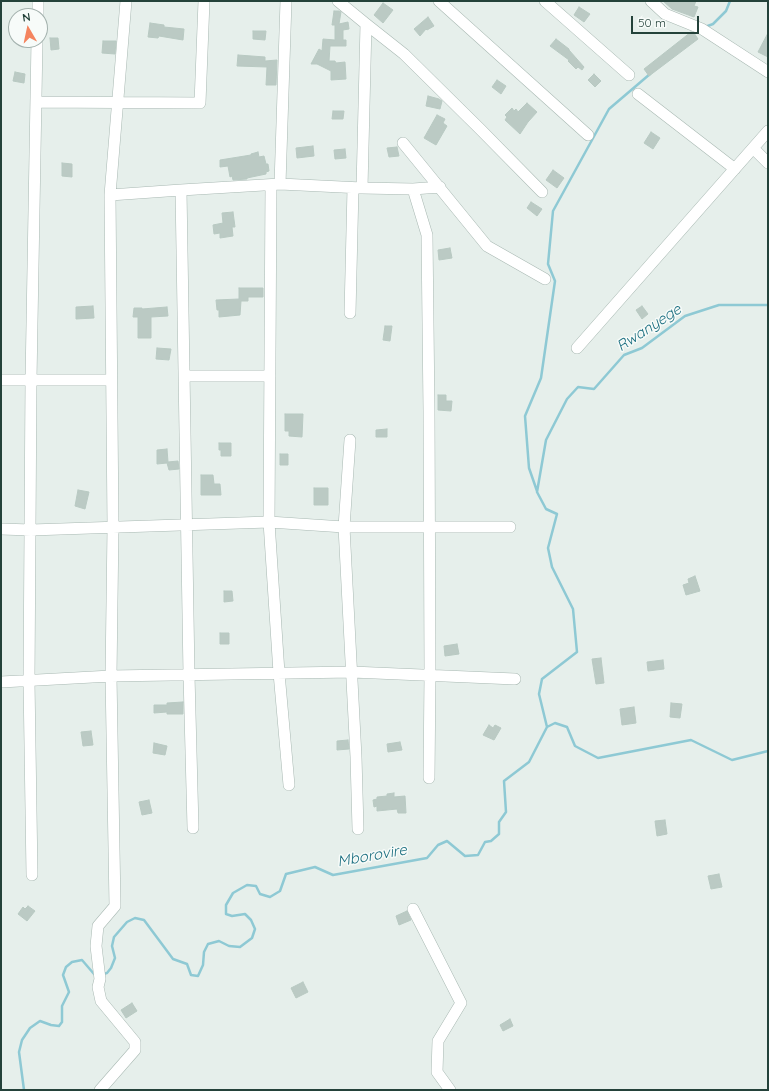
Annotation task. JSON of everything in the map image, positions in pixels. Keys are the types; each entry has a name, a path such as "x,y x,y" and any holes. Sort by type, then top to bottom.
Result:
{"street":[{"path":"100,1090 135,1050 135,1042 101,1001 98,987 100,975 96,946 98,926 115,906 112,676 113,527 110,195 126,1"},
{"path":"36,102 200,103 204,1"},
{"path":"286,1 276,185 270,376 270,522 279,673 289,785"},
{"path":"338,1 410,60 480,128 542,192"},
{"path":"439,1 588,135"},
{"path":"544,1 629,75"},
{"path":"651,1 665,14 702,29 768,72"},
{"path":"350,313 366,24"},
{"path":"32,875 29,681 31,380 37,48"},
{"path":"638,94 735,169"},
{"path":"576,348 768,131"},
{"path":"403,142 487,246 545,279"},
{"path":"753,148 768,163"},
{"path":"110,195 276,185 412,189 440,187"},
{"path":"412,189 427,235 430,528 429,778"},
{"path":"181,190 186,524 193,828"},
{"path":"184,376 270,376"},
{"path":"1,380 111,380"},
{"path":"350,440 344,527 356,757 358,829"},
{"path":"1,529 31,530 270,522 344,527 510,527"},
{"path":"1,682 112,676 352,672 515,679"},
{"path":"413,909 461,1003 438,1041 437,1072 450,1090"}],"building":[{"path":"663,1 696,1 694,6 698,7 694,17 672,9"},
{"path":"383,3 393,10 383,23 374,15"},
{"path":"579,7 590,14 584,22 574,15"},
{"path":"334,11 341,12 339,24 348,22 349,29 343,30 343,40 346,40 346,46 330,46 329,61 335,61 336,63 345,62 346,79 331,80 331,71 317,64 311,64 319,49 322,51 323,39 335,40 335,25 332,25"},
{"path":"428,17 434,26 427,30 426,29 420,36 414,29"},
{"path":"150,23 164,25 164,27 184,29 183,40 159,36 158,38 148,37"},
{"path":"253,31 266,31 265,40 253,39"},
{"path":"691,32 694,33 698,39 649,76 644,69"},
{"path":"768,33 768,57 758,52"},
{"path":"50,38 58,38 59,49 51,50"},
{"path":"556,39 569,49 584,67 582,70 578,67 576,69 568,61 569,60 550,46"},
{"path":"103,41 116,41 115,54 102,53"},
{"path":"238,55 265,57 265,61 277,60 276,85 266,85 267,67 237,66"},
{"path":"15,72 25,74 24,83 13,81"},
{"path":"594,74 601,81 595,87 588,80"},
{"path":"497,80 506,86 501,94 492,87"},
{"path":"428,96 442,101 440,109 426,106"},
{"path":"527,103 537,112 520,134 505,120 507,117 505,115 512,108 514,111 516,109 518,112"},
{"path":"333,111 344,111 343,119 332,119"},
{"path":"437,115 445,119 443,123 447,126 436,145 424,138"},
{"path":"651,132 660,138 653,149 644,143"},
{"path":"313,146 314,156 297,158 296,148"},
{"path":"397,147 399,156 389,157 387,148"},
{"path":"345,149 346,158 335,159 334,150"},
{"path":"258,152 259,157 264,156 266,164 268,164 269,171 266,172 266,174 247,179 233,180 232,176 230,177 228,166 220,167 220,160 251,155"},
{"path":"62,163 72,164 72,177 62,176"},
{"path":"553,170 564,178 557,188 546,180"},
{"path":"531,202 542,209 537,216 527,208"},
{"path":"233,212 235,227 232,227 233,236 220,238 220,233 214,234 213,225 223,223 222,213"},
{"path":"450,248 452,258 439,260 438,250"},
{"path":"239,288 263,288 263,297 248,297 248,301 241,301 240,315 219,317 219,310 217,310 216,300 239,299"},
{"path":"93,306 94,318 76,319 76,307"},
{"path":"642,306 648,314 642,319 636,310"},
{"path":"167,307 168,316 151,317 151,338 138,338 138,317 133,317 134,308 142,309"},
{"path":"385,326 392,326 390,341 383,340"},
{"path":"157,348 171,349 169,360 156,359"},
{"path":"438,395 446,395 446,401 452,401 451,411 438,410"},
{"path":"285,414 303,414 302,437 289,436 289,431 285,431"},
{"path":"387,429 387,437 376,437 376,430"},
{"path":"219,443 231,443 231,456 221,456"},
{"path":"167,449 168,462 178,461 179,469 169,470 167,463 157,464 157,450"},
{"path":"280,454 288,454 288,465 280,465"},
{"path":"201,475 213,475 214,484 220,484 221,495 201,495"},
{"path":"314,488 328,488 328,505 314,505"},
{"path":"78,490 89,492 85,509 75,506"},
{"path":"695,576 700,591 686,595 683,585 689,583 688,579"},
{"path":"224,591 232,591 233,601 224,602"},
{"path":"220,633 229,633 229,644 220,644"},
{"path":"457,644 459,654 445,656 444,646"},
{"path":"601,658 604,683 596,684 592,659"},
{"path":"663,660 664,669 648,671 647,662"},
{"path":"183,702 183,714 167,714 167,712 154,713 154,705 167,705 167,703"},
{"path":"671,703 682,704 680,718 670,717"},
{"path":"634,707 636,723 622,725 620,709"},
{"path":"489,725 493,728 495,725 501,728 494,740 483,735"},
{"path":"91,731 93,745 83,746 81,732"},
{"path":"348,740 349,749 337,750 337,741"},
{"path":"400,742 402,750 388,752 387,744"},
{"path":"154,743 167,746 165,755 153,753"},
{"path":"394,793 394,797 405,796 406,813 398,813 397,809 377,811 377,806 374,807 373,800 377,799 377,797 387,796 387,794"},
{"path":"149,800 152,813 142,815 139,802"},
{"path":"665,820 667,834 657,836 655,821"},
{"path":"719,874 722,887 711,889 708,876"},
{"path":"28,906 35,911 27,921 18,914 23,907 25,909"},
{"path":"407,911 411,920 399,925 396,916"},
{"path":"303,982 308,992 296,998 291,988"},
{"path":"132,1003 137,1011 126,1018 121,1010"},
{"path":"510,1019 513,1026 503,1031 500,1025"}],"waterway":[{"path":"705,27 713,24 726,11 730,1"},
{"path":"537,491 529,468 525,416 541,378 555,281 548,264 553,211 609,109 650,74"},
{"name":"Rwanyege","path":"547,727 539,694 542,679 577,652 573,609 552,567 548,548 557,514 546,509 537,492 546,440 567,399 578,387 594,389 624,355 642,348 685,316 719,305 768,305"},
{"name":"Mborovire","path":"103,974 107,973 111,968 115,958 112,946 114,937 127,922 135,918 144,920 173,959 187,964 191,975 198,976 203,965 204,952 208,944 219,941 229,946 240,947 252,938 255,929 251,920 245,914 232,916 226,914 226,905 233,893 247,885 256,886 260,894 270,897 280,891 286,874 315,867 333,875 427,858 438,845 447,841 465,856 478,855 485,842 491,841 499,834 499,822 506,812 504,781 529,762 547,727 555,723 567,727 575,746 598,758 691,740 732,760 768,751"},
{"name":"Mborovire","path":"24,1090 19,1052 22,1040 30,1028 40,1021 59,1026 62,1022 62,1006 69,992 63,975 66,967 72,962 82,960 94,974 96,974"}]}
